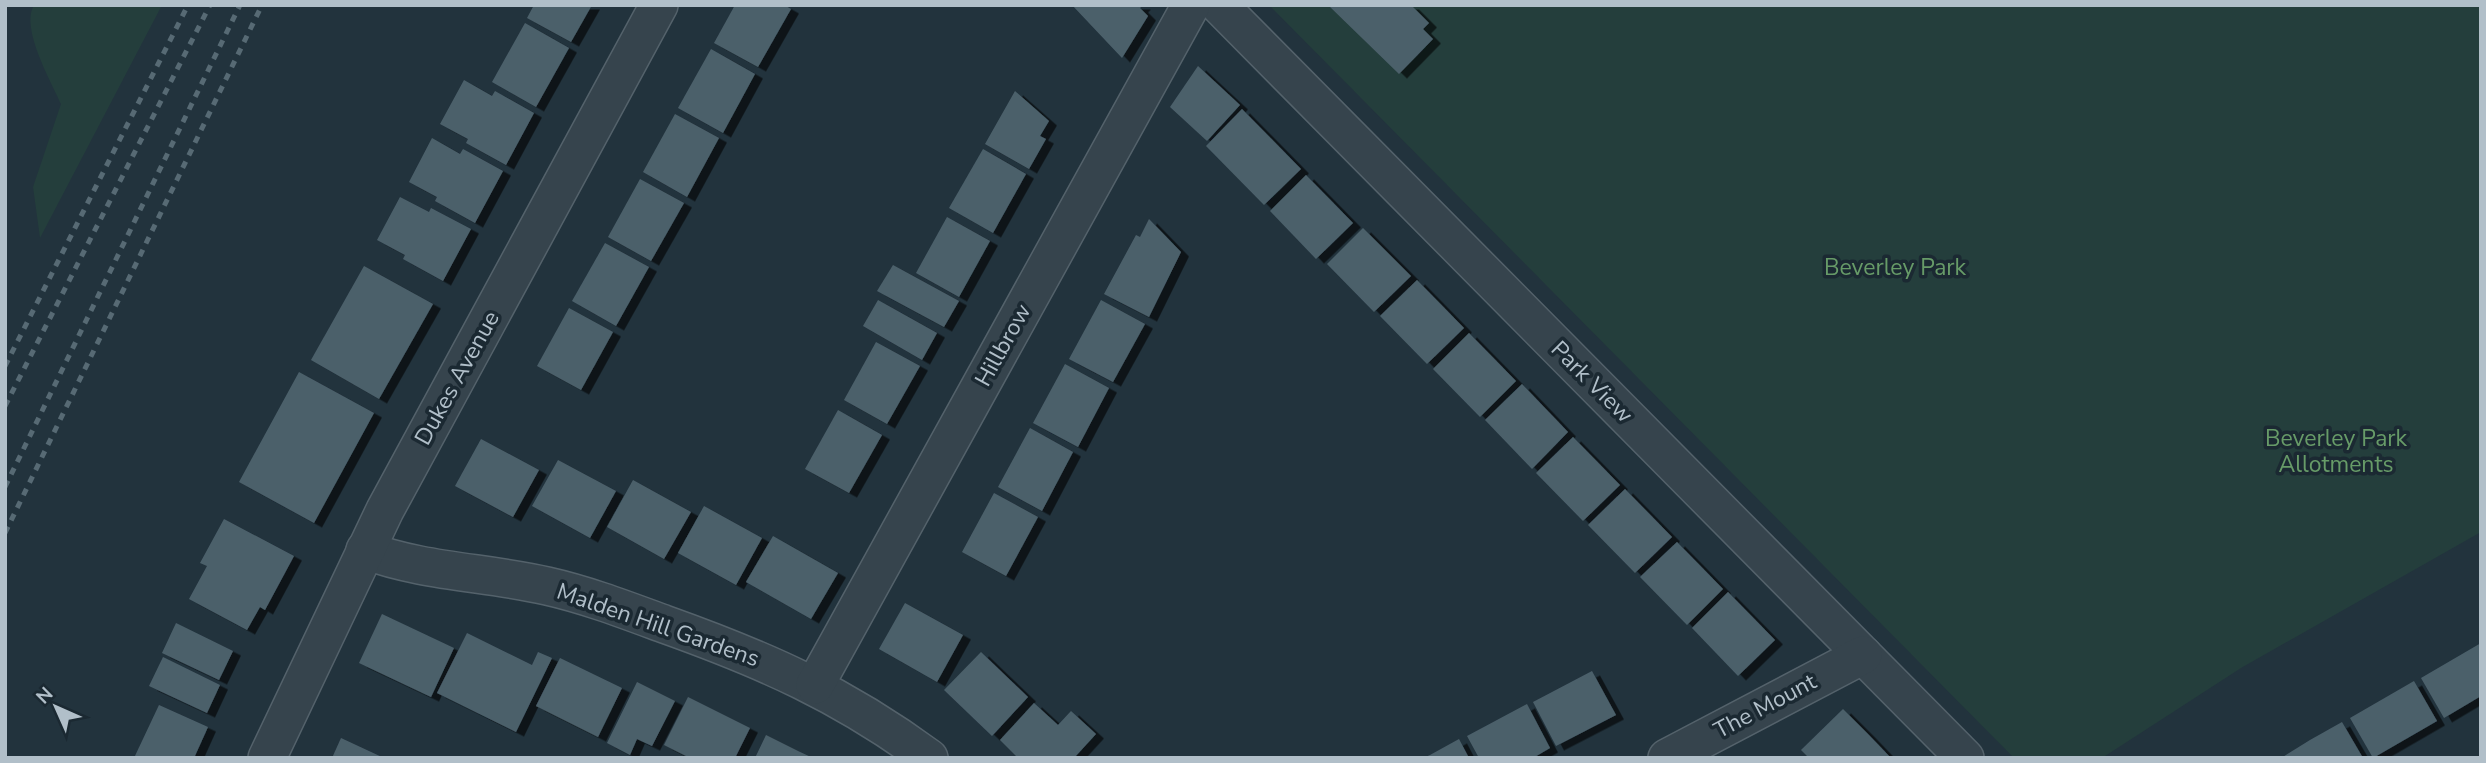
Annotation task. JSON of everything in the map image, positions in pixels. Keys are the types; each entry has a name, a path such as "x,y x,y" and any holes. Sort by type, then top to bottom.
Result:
{"street":[{"name":"Dukes Avenue","path":"267,758 365,550 659,5"},
{"name":"Hillbrow","path":"815,685 1191,5"},
{"name":"Park View","path":"1219,5 1965,758"},
{"name":"Malden Hill Gardens","path":"365,550 389,559 509,578 598,600 709,640 815,685 888,728 929,758"},
{"name":"The Mount","path":"1667,758 1863,655"}],"green space":[{"path":"34,5 162,5 40,238 33,187 61,104 34,40 31,15"},
{"name":"Beverley Park","path":"1269,5 2481,5 2481,532 2241,668 2102,758 2014,758"}],"building":[{"path":"534,5 592,5 571,42 527,18"},
{"path":"735,5 784,5 791,9 758,67 714,43"},
{"path":"1072,5 1143,5 1140,8 1148,16 1122,58"},
{"path":"1328,5 1411,5 1429,23 1423,29 1433,39 1399,74"},
{"path":"525,23 569,48 536,107 492,82"},
{"path":"711,49 755,74 723,133 678,108"},
{"path":"1198,66 1240,105 1207,141 1170,107"},
{"path":"464,80 492,96 495,91 534,113 506,165 466,143 468,139 440,124"},
{"path":"1015,91 1049,121 1040,136 1046,139 1029,169 985,144"},
{"path":"1242,109 1301,169 1264,205 1206,146"},
{"path":"675,114 719,138 687,197 643,172"},
{"path":"432,138 460,154 463,149 503,171 475,223 435,201 437,197 409,182"},
{"path":"983,149 1026,174 993,233 949,208"},
{"path":"1306,175 1353,223 1316,259 1270,211"},
{"path":"640,179 684,203 651,261 608,237"},
{"path":"400,197 429,212 431,208 471,229 443,281 403,259 405,255 377,240"},
{"path":"947,217 990,241 959,297 916,273"},
{"path":"1149,219 1181,252 1149,317 1104,294 1136,235 1140,237"},
{"path":"1363,228 1411,276 1374,312 1327,264"},
{"path":"605,243 649,267 616,326 572,301"},
{"path":"893,265 959,301 944,327 877,291"},
{"path":"364,266 433,304 379,399 311,360"},
{"path":"1417,280 1464,328 1427,364 1380,316"},
{"path":"878,300 937,333 922,360 863,326"},
{"path":"1101,300 1145,324 1113,382 1069,359"},
{"path":"569,308 613,332 581,390 537,366"},
{"path":"1469,333 1516,381 1480,417 1433,369"},
{"path":"876,342 920,366 887,424 844,400"},
{"path":"1065,364 1109,388 1078,447 1033,423"},
{"path":"299,372 374,413 314,523 239,482"},
{"path":"1522,384 1568,432 1532,469 1485,420"},
{"path":"838,410 882,435 849,493 805,469"},
{"path":"1030,428 1073,452 1042,511 998,487"},
{"path":"1573,437 1620,485 1583,521 1536,473"},
{"path":"481,439 539,470 513,517 455,486"},
{"path":"558,460 616,491 590,538 532,506"},
{"path":"633,480 691,512 664,559 607,527"},
{"path":"1625,489 1672,537 1635,573 1588,525"},
{"path":"994,493 1038,517 1006,576 962,552"},
{"path":"704,506 762,538 736,585 678,553"},
{"path":"224,519 294,556 265,610 260,607 247,630 189,599 207,566 200,563"},
{"path":"773,536 838,573 811,619 746,582"},
{"path":"1677,542 1723,589 1687,625 1640,577"},
{"path":"1728,592 1775,640 1738,676 1692,628"},
{"path":"905,603 963,635 937,682 879,649"},
{"path":"382,614 454,648 431,697 359,663"},
{"path":"176,623 233,651 219,680 162,653"},
{"path":"467,633 532,665 538,652 552,658 516,732 437,693"},
{"path":"2481,643 2481,696 2444,718 2421,678"},
{"path":"981,652 1028,697 992,736 944,690"},
{"path":"163,657 220,685 207,713 149,686"},
{"path":"560,658 622,688 598,737 536,706"},
{"path":"1592,671 1616,715 1556,746 1533,702"},
{"path":"2414,681 2437,721 2373,758 2350,718"},
{"path":"637,682 675,701 652,746 637,739 630,755 607,743"},
{"path":"688,697 750,728 735,758 690,758 664,745"},
{"path":"1034,703 1058,725 1071,711 1096,734 1074,758 1018,758 1000,740"},
{"path":"1527,704 1550,748 1533,758 1479,758 1467,736"},
{"path":"159,705 208,727 194,758 134,758"},
{"path":"1843,709 1891,758 1809,758 1801,750"},
{"path":"2342,722 2363,758 2281,758 2310,740"},
{"path":"766,735 798,751 813,758 755,758"},
{"path":"341,738 384,758 332,758"},
{"path":"1459,739 1469,758 1423,758 1430,755"}],"railway":[{"path":"5,366 188,5"},
{"path":"5,406 210,5"},
{"path":"5,487 240,5"},
{"path":"5,533 262,5"}],"park label":[{"name":"Beverley Park Allotments","path":"2336,451"}]}
